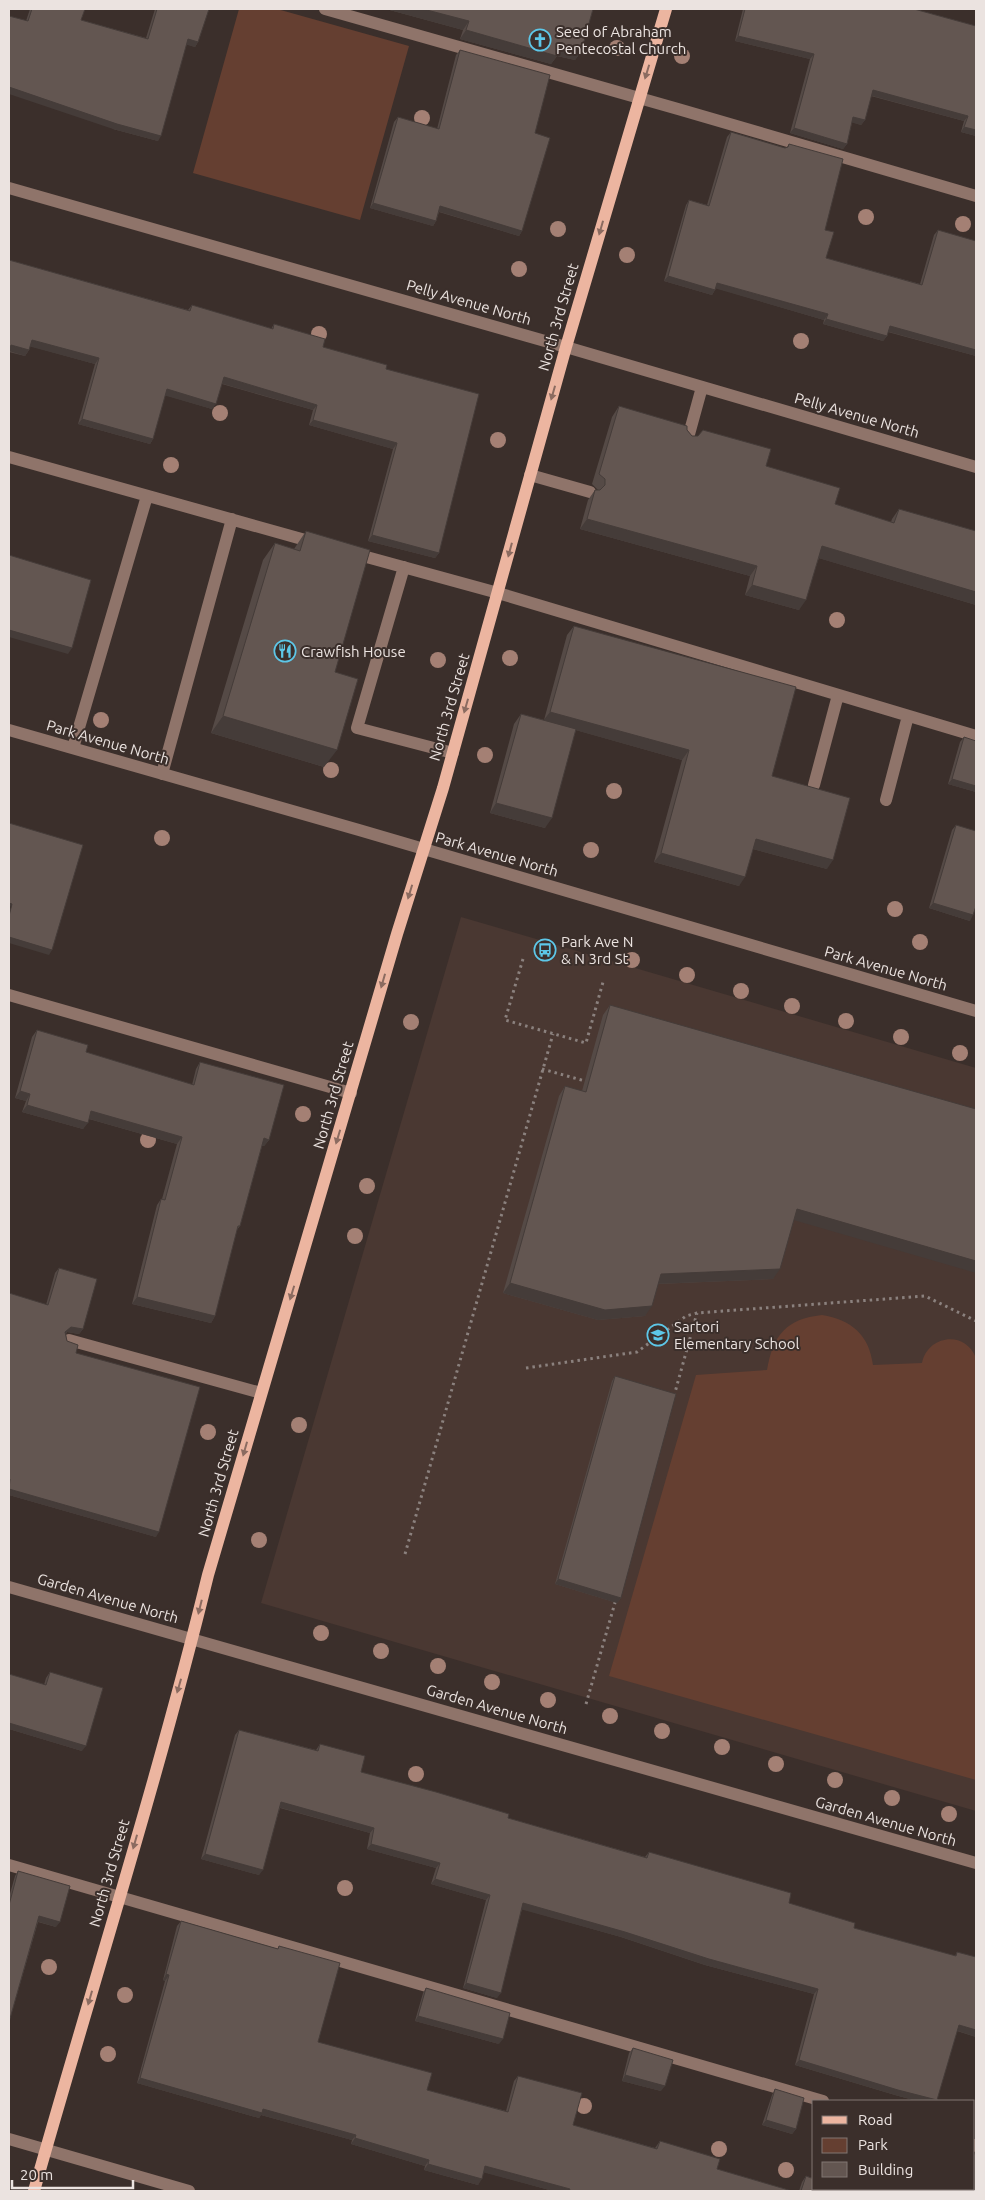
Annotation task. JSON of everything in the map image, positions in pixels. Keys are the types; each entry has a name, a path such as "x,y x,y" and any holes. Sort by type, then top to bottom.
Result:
{"main road":[{"name":"North 3rd Street","path":"34,2191 120,1897 208,1575 453,753 566,346 638,98 666,9"}],"street":[{"path":"325,9 976,196"},
{"name":"Pelly Avenue North","path":"9,188 566,346 976,467"},
{"path":"688,438 702,387"},
{"path":"9,457 498,593 976,736"},
{"path":"530,475 590,492"},
{"path":"73,748 147,496"},
{"path":"162,774 232,520"},
{"path":"404,568 357,728 453,753"},
{"path":"814,785 838,695"},
{"path":"886,800 908,716"},
{"name":"Park Avenue North","path":"9,730 976,1011"},
{"path":"9,994 351,1093"},
{"path":"69,1340 261,1393"},
{"name":"Garden Avenue North","path":"9,1587 976,1863"},
{"path":"9,1865 820,2100"},
{"path":"9,2139 188,2191"}],"path":[{"path":"523,959 505,1020 552,1034 586,1043 603,982"},
{"path":"405,1554 552,1034"},
{"path":"542,1069 585,1081"},
{"path":"526,1368 637,1352 686,1316 697,1313 925,1296 976,1322"},
{"path":"673,1399 697,1313"},
{"path":"586,1704 618,1590"}],"shaded area":[{"name":"Sartori Elementary School","path":"461,917 976,1068 976,1811 261,1603"}],"green space":[{"path":"239,9 277,9 409,46 360,220 193,173"},
{"path":"822,1315 842,1321 857,1330 867,1345 873,1365 922,1363 931,1346 947,1340 956,1340 964,1343 971,1349 976,1358 976,1780 609,1676 696,1375 767,1370 773,1347 783,1331 799,1320"}],"building":[{"path":"32,9 85,9 81,20 148,39 157,9 209,9 198,42 188,39 161,136 117,124 9,87 9,16 28,21"},
{"name":"Seed of Abraham Pentecostal Church","path":"423,9 593,9 581,52 559,46 557,56 466,30 469,21"},
{"path":"745,9 914,9 976,26 976,130 964,127 968,116 873,90 865,120 853,117 847,144 794,128 814,54 738,36"},
{"path":"460,50 550,75 535,133 550,138 522,231 440,206 436,221 373,203 398,117 439,129"},
{"path":"731,132 785,148 789,144 843,159 825,230 834,232 826,258 922,285 938,230 976,241 976,350 890,326 887,336 826,319 828,314 717,283 715,290 668,276 689,200 709,206"},
{"path":"9,260 190,311 192,305 273,329 274,324 325,339 323,347 387,365 386,369 479,394 439,553 372,535 397,443 313,420 317,405 224,377 216,404 167,389 153,439 82,419 99,358 32,340 29,350 11,345 9,353"},
{"path":"619,406 687,426 687,430 692,436 698,436 703,430 771,449 766,466 840,488 835,504 894,523 899,509 976,531 976,592 822,546 806,600 752,585 757,566 587,519 595,490 600,490 605,485 605,479 599,474"},
{"path":"306,531 370,550 335,672 358,679 337,750 223,716 275,543 300,551"},
{"path":"9,555 91,580 72,648 9,630"},
{"path":"574,626 796,687 772,776 850,798 833,860 756,839 745,877 661,853 689,750 550,712"},
{"path":"521,714 576,729 552,818 496,803"},
{"path":"964,737 976,741 976,786 952,779"},
{"path":"9,823 83,845 52,950 9,937 9,916 12,904 9,903"},
{"path":"956,825 976,831 976,906 973,915 933,903"},
{"path":"610,1005 976,1109 976,1261 797,1209 780,1269 661,1274 652,1306 605,1310 510,1283 565,1086 586,1092"},
{"path":"37,1030 88,1045 86,1052 194,1085 200,1062 284,1085 269,1140 264,1138 240,1226 238,1226 215,1316 137,1297 161,1199 165,1200 182,1137 91,1111 88,1123 27,1105 30,1094 20,1091"},
{"path":"59,1268 97,1279 83,1329 71,1327 65,1332 67,1341 78,1345 76,1353 200,1387 159,1532 9,1489 9,1293 48,1305"},
{"path":"615,1376 676,1394 621,1598 558,1579"},
{"path":"50,1672 103,1688 86,1746 9,1723 9,1674 46,1685"},
{"path":"239,1730 318,1751 320,1744 365,1756 361,1772 436,1792 509,1814 508,1818 647,1858 649,1852 791,1893 789,1903 855,1923 854,1928 956,1956 957,1952 976,1957 976,2030 959,2025 937,2100 898,2090 799,2060 818,1989 709,1959 625,1932 523,1903 501,1993 466,1983 490,1895 435,1879 440,1863 371,1844 374,1828 281,1802 263,1870 205,1854"},
{"path":"18,1871 70,1886 60,1922 39,1916 9,2022 9,1905"},
{"path":"181,1921 278,1949 279,1946 340,1963 318,2042 432,2073 427,2090 508,2112 518,2076 582,2093 573,2125 657,2149 660,2141 720,2159 717,2169 792,2191 569,2191 570,2189 485,2166 482,2179 428,2164 429,2160 355,2138 356,2135 263,2109 262,2113 140,2078 169,1975 166,1974"},
{"path":"426,1988 510,2013 503,2039 418,2016"},
{"path":"633,2048 673,2060 665,2086 625,2075"},
{"path":"775,2089 804,2098 796,2129 766,2120"},
{"path":"976,2155 976,2191 945,2191 975,2190"},
{"path":"806,2176 812,2178 812,2190 854,2191 801,2191"}],"place":[{"name":"Seed of Abraham Pentecostal Church","path":"540,40"},
{"name":"Crawfish House","path":"285,651"},
{"name":"Park Ave N & N 3rd St","path":"545,950"},
{"name":"Sartori Elementary School","path":"658,1335"}]}
